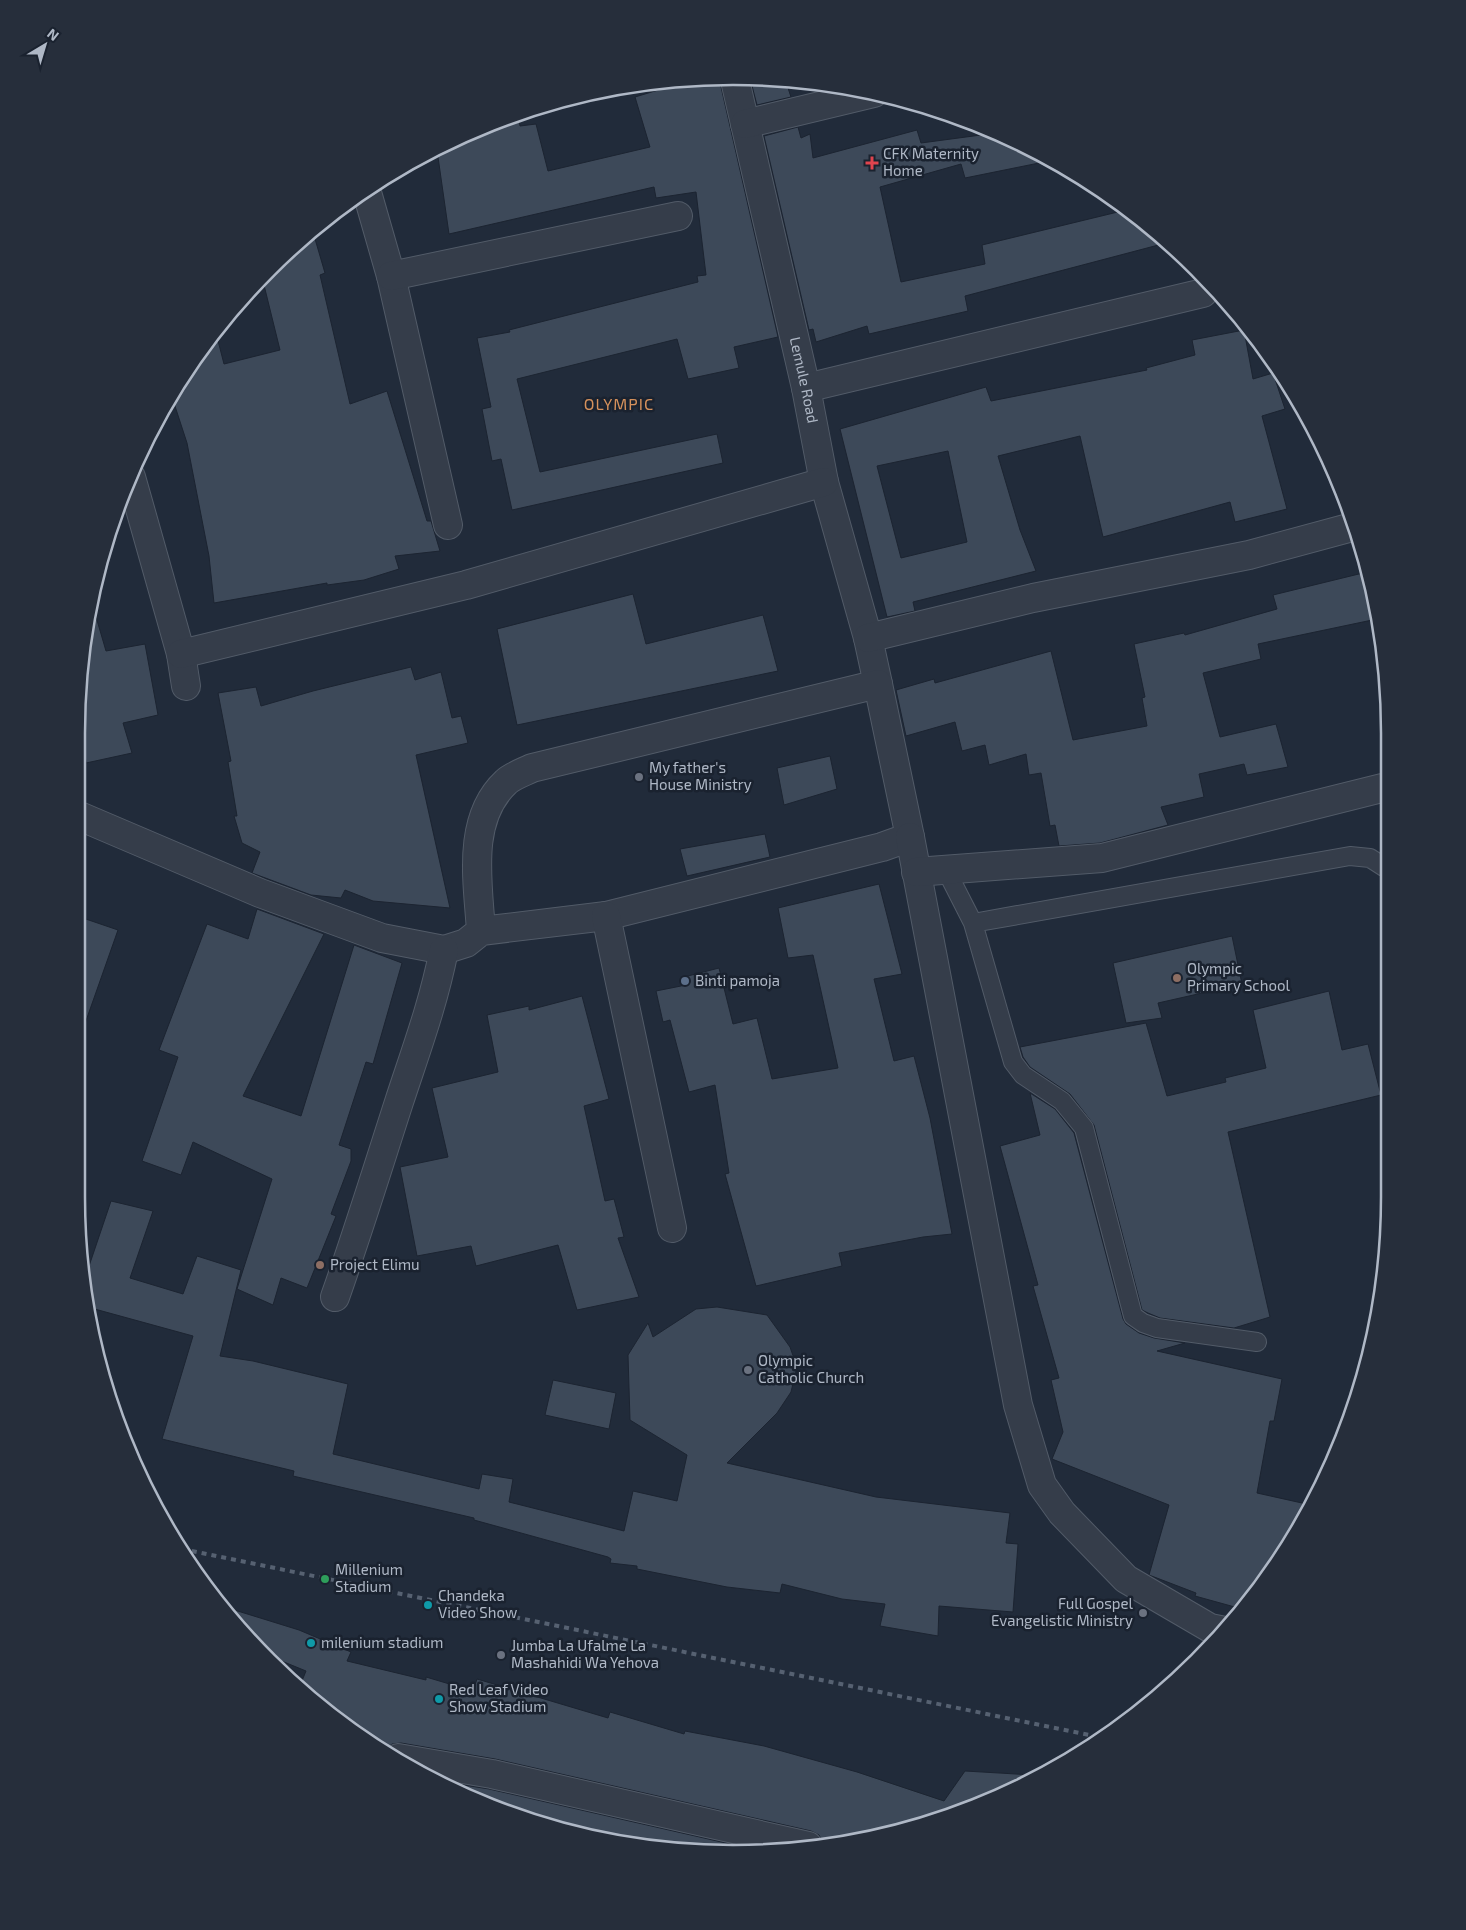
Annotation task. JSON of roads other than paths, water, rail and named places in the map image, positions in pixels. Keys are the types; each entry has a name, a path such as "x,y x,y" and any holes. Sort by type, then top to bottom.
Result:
{"street":[{"name":"Lemule Road","path":"736,85 806,388 824,482 868,638 910,837 1018,1405 1042,1486 1062,1514 1126,1580 1210,1628 1215,1629"},
{"path":"745,124 858,97"},
{"path":"368,197 391,276 448,525"},
{"path":"391,276 678,216"},
{"path":"806,388 1203,293"},
{"path":"181,654 466,585 824,482"},
{"path":"132,490 181,654 186,686"},
{"path":"868,638 1033,598 1248,554 1348,528"},
{"path":"481,932 478,863 482,816 495,795 507,781 532,768 878,684"},
{"path":"916,872 1102,858 1381,788"},
{"path":"85,818 260,893 382,938 444,950 466,943 481,932 606,916 882,847 910,837"},
{"path":"606,916 672,1228"},
{"path":"335,1297 372,1191 434,998 444,950"},
{"path":"414,1761 492,1774 791,1842"}],"lane":[{"path":"973,923 1350,856 1370,858 1381,865"},
{"path":"946,870 973,923 1013,1062 1023,1075 1062,1101 1084,1128 1133,1316 1143,1324 1157,1328 1257,1342"}],"railway":[{"path":"190,1551 1093,1736"}],"place":[{"name":"CFK Maternity Home","path":"872,163"},
{"name":"My father's House Ministry","path":"639,777"},
{"name":"Olympic Primary School","path":"1177,978"},
{"name":"Binti pamoja","path":"685,981"},
{"name":"Project Elimu","path":"320,1265"},
{"name":"Olympic Catholic Church","path":"748,1370"},
{"name":"Millenium Stadium","path":"325,1579"},
{"name":"Chandeka Video Show","path":"428,1605"},
{"name":"Full Gospel Evangelistic Ministry","path":"1143,1613"},
{"name":"milenium stadium","path":"311,1643"},
{"name":"Jumba La Ufalme La Mashahidi Wa Yehova","path":"501,1655"},
{"name":"Red Leaf Video Show Stadium","path":"439,1699"}],"district":[{"name":"OLYMPIC","path":"619,404"}]}
